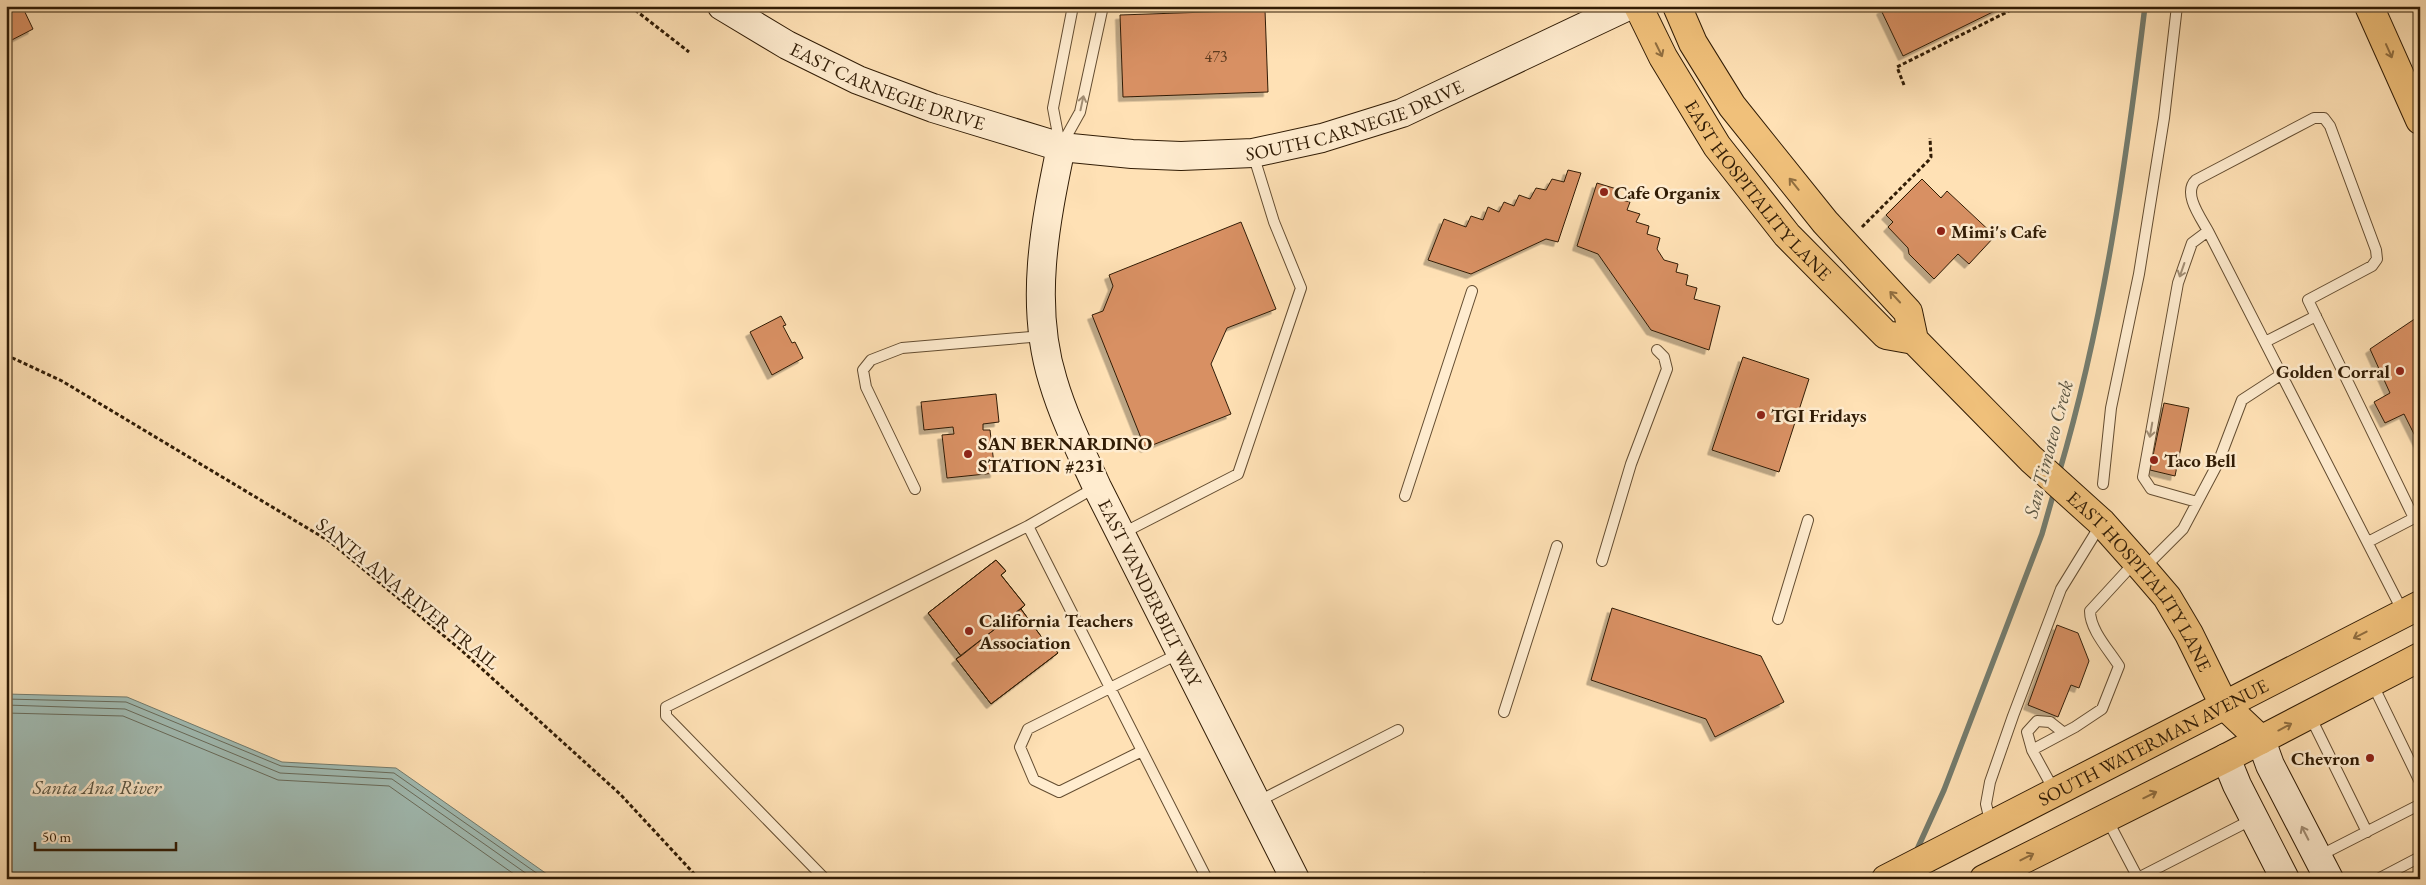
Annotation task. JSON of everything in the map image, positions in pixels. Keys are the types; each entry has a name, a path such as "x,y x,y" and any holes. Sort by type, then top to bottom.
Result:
{"main road":[{"name":"EAST HOSPITALITY LANE","path":"1638,6 1663,57 1717,146 1787,235 1886,335 1914,340"},
{"name":"EAST HOSPITALITY LANE","path":"1677,6 1693,44 1732,106 1824,222 1908,312 1914,340 2031,459 2102,523 2140,565 2167,597 2189,634 2224,705 2261,740"},
{"path":"2370,6 2420,120"},
{"name":"SOUTH WATERMAN AVENUE","path":"1886,879 2412,609"},
{"path":"1984,879 2106,816 2226,758 2420,657"},
{"name":"EAST HOSPITALITY LANE","path":"2224,705 2226,758"}],"street":[{"name":"EAST CARNEGIE DRIVE","path":"722,6 787,46 858,80 933,108 1061,146"},
{"name":"SOUTH CARNEGIE DRIVE","path":"1061,146 1132,154 1181,156 1252,153 1322,138 1402,113 1628,6"},
{"name":"EAST VANDERBILT WAY","path":"1061,146 1044,236 1041,269 1044,336 1052,380 1070,429 1097,487 1295,879"},
{"name":"EAST HOSPITALITY LANE","path":"2261,740 2270,765 2323,868"},
{"name":"EAST HOSPITALITY LANE","path":"2226,758 2237,786 2285,879"}],"lane":[{"path":"1061,146 1052,108 1073,6"},
{"path":"1061,146 1080,112 1103,6"},
{"path":"2103,484 2112,408 2139,274 2162,128 2177,6"},
{"path":"2368,542 2417,517 2308,300 2372,266 2377,259 2376,250 2334,135 2324,118 2314,118 2192,184 2192,198 2368,542 2412,609"},
{"path":"1121,534 1238,474 1302,288 1274,222 1252,153"},
{"path":"2197,502 2151,489 2143,477 2178,283 2192,243 2208,231"},
{"path":"1405,496 1472,291"},
{"path":"2265,342 2316,316"},
{"path":"914,489 866,387 863,370 871,360 902,348 1044,336"},
{"path":"1602,561 1631,464 1667,368 1664,357 1657,350"},
{"path":"2032,750 2064,733 2102,709 2116,680 2119,666 2095,629 2090,619 2090,611 2183,529 2218,462 2242,400 2282,374"},
{"path":"825,879 666,716 666,707 1028,526 1097,487"},
{"path":"1778,619 1808,520"},
{"path":"1991,825 1986,804 1990,782 2013,716 2061,589 2102,523"},
{"path":"1028,526 1207,879"},
{"path":"1504,712 1556,546"},
{"path":"1142,751 1059,792 1034,780 1020,747 1028,729 1180,653"},
{"path":"2372,682 2420,782"},
{"path":"2310,714 2367,832"},
{"path":"2055,792 2032,750 2027,732 2037,721 2050,722 2064,733"},
{"path":"1256,803 1398,730"},
{"path":"2323,868 2367,832 2420,803"},
{"path":"2106,816 2138,878 2254,818"},
{"path":"2378,879 2420,857"}],"path":[{"path":"630,6 689,52"},
{"path":"1904,85 1897,67 2019,6"},
{"path":"1862,227 1929,160 1931,157 1930,138"},
{"name":"SANTA ANA RIVER TRAIL","path":"6,355 62,380 329,541 468,655 620,794 699,879"}],"water":[{"name":"Santa Ana River","path":"6,694 127,697 282,762 396,768 554,879 6,879"}],"building":[{"path":"6,6 22,6 33,29 6,43"},
{"path":"1887,6 2005,6 1903,56 1881,10"},
{"path":"1265,10 1268,92 1123,97 1120,15"},
{"path":"1568,170 1581,173 1558,242 1546,239 1471,274 1428,260 1444,219 1466,227 1471,216 1483,220 1488,207 1499,212 1504,202 1514,206 1519,195 1530,199 1536,188 1546,190 1552,179 1564,182"},
{"name":"Mimi's Cafe","path":"1922,179 1941,198 1947,191 1995,236 1969,264 1958,254 1934,279 1909,254 1908,248 1888,227 1893,222 1886,215"},
{"path":"1597,183 1620,190 1618,199 1630,202 1627,210 1640,214 1636,222 1649,226 1647,234 1660,238 1657,249 1664,260 1678,264 1676,272 1688,275 1686,285 1697,288 1694,299 1720,306 1709,350 1651,330 1598,254 1577,246"},
{"path":"1241,222 1276,309 1227,328 1211,364 1231,414 1145,448 1092,315 1103,311 1113,286 1109,275"},
{"path":"781,316 786,325 783,326 792,343 795,342 803,358 772,375 750,332"},
{"name":"Golden Corral","path":"2419,316 2420,446 2404,414 2385,423 2374,402 2390,393 2370,349"},
{"name":"TGI Fridays","path":"1743,357 1809,379 1779,472 1712,450"},
{"name":"SAN BERNARDINO STATION #231","path":"996,394 999,422 983,424 983,430 990,430 995,473 947,478 942,435 954,434 953,427 924,430 921,402"},
{"path":"2164,403 2189,408 2175,476 2150,470"},
{"path":"996,560 1006,571 1001,575 1025,605 1021,609 1046,643 1048,641 1058,653 991,704 956,659 961,656 928,613"},
{"path":"996,560 1006,571 1001,575 1025,605 961,656 928,613"},
{"path":"1612,608 1761,656 1784,702 1715,737 1706,719 1591,680"},
{"path":"1021,609 1046,643 1048,641 1058,653 991,704 956,659"},
{"path":"2057,625 2078,633 2089,661 2079,688 2071,685 2058,717 2028,705"},
{"path":"1424,873 1441,879 1413,879"}],"waterway":[{"name":"San Timoteo Creek","path":"2059,473 2089,358 2112,241 2130,124 2145,6"},
{"name":"San Timoteo Creek","path":"1915,854 1944,790 2042,534 2054,492"}],"place":[{"name":"Cafe Organix","path":"1604,192"},
{"name":"Mimi's Cafe","path":"1941,231"},
{"name":"Golden Corral","path":"2400,371"},
{"name":"TGI Fridays","path":"1761,415"},
{"name":"SAN BERNARDINO STATION #231","path":"968,454"},
{"name":"Taco Bell","path":"2154,460"},
{"name":"California Teachers Association","path":"969,631"},
{"name":"Chevron","path":"2370,758"}]}
